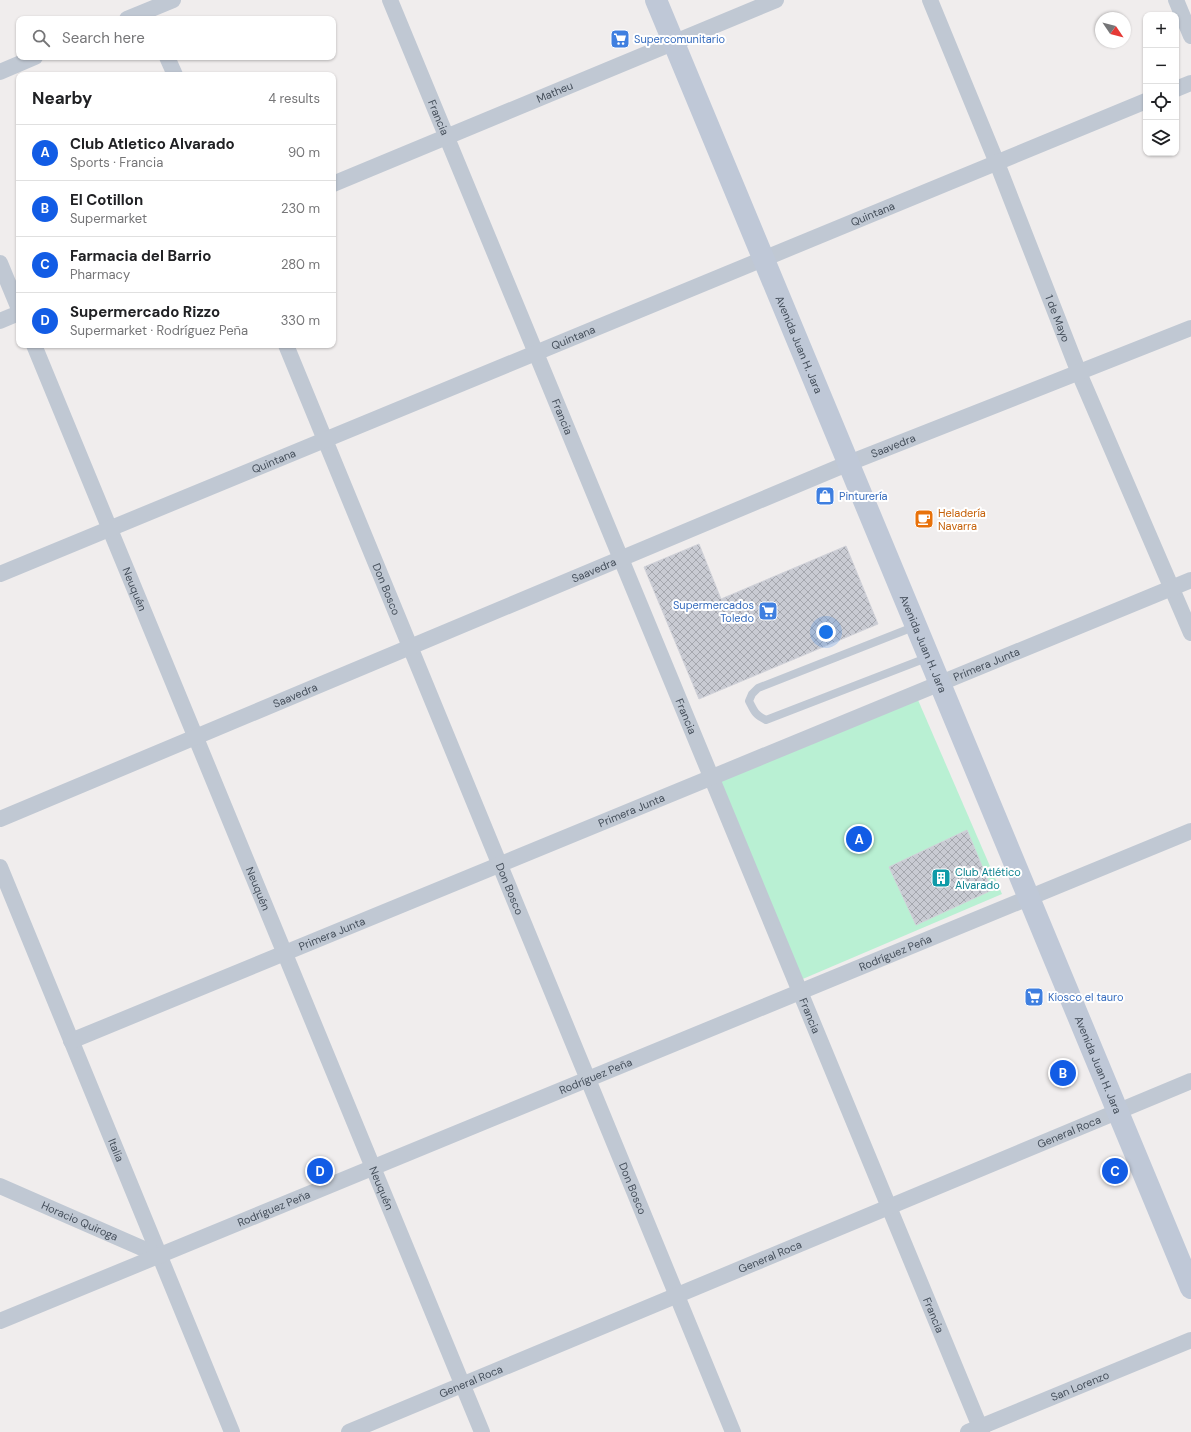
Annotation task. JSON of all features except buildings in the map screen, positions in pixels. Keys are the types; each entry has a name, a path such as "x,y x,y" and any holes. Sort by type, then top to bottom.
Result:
{"main road":[{"name":"Avenida Juan H. Jara","path":"656,0 1191,1288"}],"street":[{"path":"134,16 173,0"},
{"name":"Francia","path":"390,0 889,1207 977,1430"},
{"name":"Matheu","path":"336,183 776,0"},
{"name":"1 de Mayo","path":"930,0 997,163 1080,373 1191,634"},
{"path":"1176,0 1191,36"},
{"path":"0,72 28,60"},
{"path":"168,60 174,72"},
{"path":"1179,88 1191,82"},
{"name":"Quintana","path":"0,574 1143,102"},
{"path":"0,262 16,302"},
{"path":"0,321 16,314"},
{"name":"Saavedra","path":"0,819 849,463 1191,328"},
{"name":"Neuquén","path":"35,348 482,1432"},
{"name":"Don Bosco","path":"287,348 733,1432"},
{"name":"Primera Junta","path":"72,1041 1191,580"},
{"name":"Rodríguez Peña","path":"0,1321 1191,831"},
{"name":"Italia","path":"0,867 232,1432"},
{"name":"General Roca","path":"349,1432 1191,1081"},
{"name":"Horacio Quiroga","path":"0,1186 160,1256"},
{"name":"San Lorenzo","path":"977,1430 1191,1340"}],"lane":[{"path":"916,625 758,688 752,694 749,701 754,712 759,717 766,720 930,657"}],"green space":[{"path":"918,700 1002,894 798,981 715,782"}],"place":[{"name":"Supercomunitario","path":"620,39"},
{"name":"Pinturería","path":"825,496"},
{"name":"Heladería Navarra","path":"924,519"},
{"name":"Supermercados Toledo","path":"768,611"},
{"name":"Club Atletico Alvarado","path":"859,839"},
{"name":"Club Atlético Alvarado","path":"941,878"},
{"name":"Kiosco el tauro","path":"1034,997"},
{"name":"El Cotillon","path":"1063,1073"},
{"name":"Supermercado Rizzo","path":"320,1171"},
{"name":"Farmacia del Barrio","path":"1115,1171"}]}
